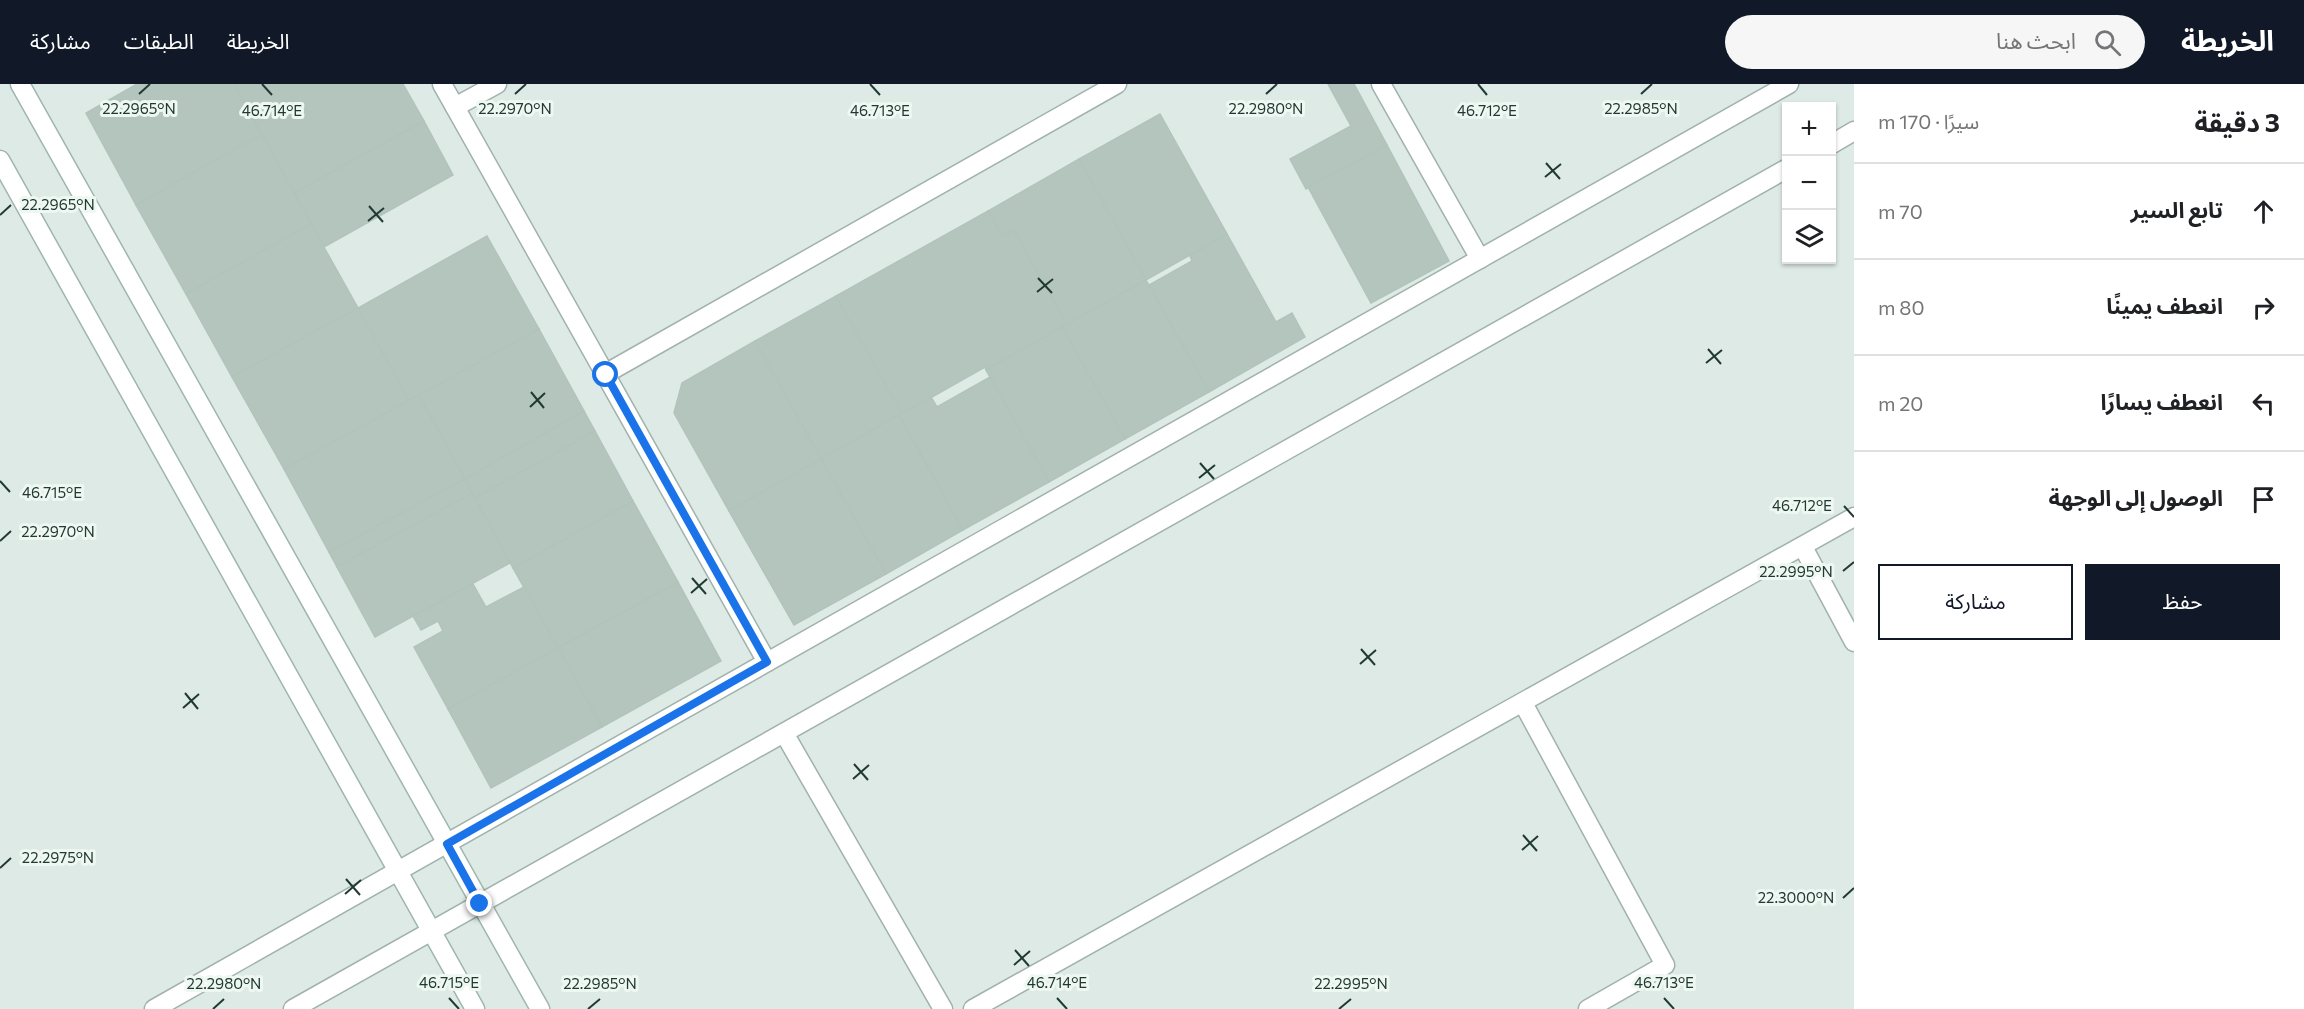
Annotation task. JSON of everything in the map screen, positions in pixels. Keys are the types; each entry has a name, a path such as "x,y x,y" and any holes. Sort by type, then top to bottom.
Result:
{"street":[{"path":"20,84 540,1009"},
{"path":"442,84 767,662"},
{"path":"455,107 497,84"},
{"path":"606,375 1117,84"},
{"path":"1382,84 1480,259"},
{"path":"154,1009 1789,84"},
{"path":"1836,142 1854,131"},
{"path":"0,160 475,1009"},
{"path":"293,1009 1782,171"},
{"path":"973,1009 1854,517"},
{"path":"1803,547 1854,642"},
{"path":"1523,703 1665,965 1588,1009"},
{"path":"784,733 943,1009"}],"building":[{"path":"137,84 234,84 262,134 136,205 86,113"},
{"path":"234,84 403,84 424,121 294,193"},
{"path":"1328,84 1354,84 1387,145 1306,189 1290,159 1351,126"},
{"path":"1160,114 1227,234 1146,280 1079,159"},
{"path":"424,121 453,175 324,247 294,193"},
{"path":"262,134 311,224 186,294 136,205"},
{"path":"1387,145 1449,261 1371,303 1308,187"},
{"path":"1079,159 1146,280 1067,325 1014,230 1002,237 988,211"},
{"path":"988,211 1002,237 1014,230 1067,325 986,370 985,367 902,414 836,296"},
{"path":"311,224 358,308 232,377 186,294"},
{"path":"1227,234 1276,322 1292,313 1305,337 1209,392 1149,285 1192,261 1190,256"},
{"path":"487,236 539,329 409,401 358,308"},
{"path":"1146,280 1209,392 1125,439 1062,327"},
{"path":"836,296 902,414 821,459 755,341"},
{"path":"358,308 409,401 284,469 232,377"},
{"path":"1062,327 1125,439 1049,482 986,370"},
{"path":"539,329 584,411 465,479 419,395"},
{"path":"755,341 821,459 729,511 674,413 682,383"},
{"path":"990,377 1049,482 963,530 899,415 931,397 937,407"},
{"path":"419,395 465,479 329,552 284,469"},
{"path":"584,411 595,431 475,498 465,479"},
{"path":"899,415 963,530 886,574 821,459"},
{"path":"595,431 633,501 513,568 475,498"},
{"path":"821,459 886,574 794,625 729,511"},
{"path":"465,479 472,493 337,567 329,552"},
{"path":"472,493 510,563 375,637 337,567"},
{"path":"633,501 678,582 558,648 513,568"},
{"path":"678,582 721,661 602,727 558,648"},
{"path":"473,584 486,607 524,587 558,648 448,709 414,647 443,631 438,621 421,630 413,616"},
{"path":"558,648 602,727 491,788 448,709"}],"route":[{"path":"480,904 447,844 767,662 606,375"}]}
